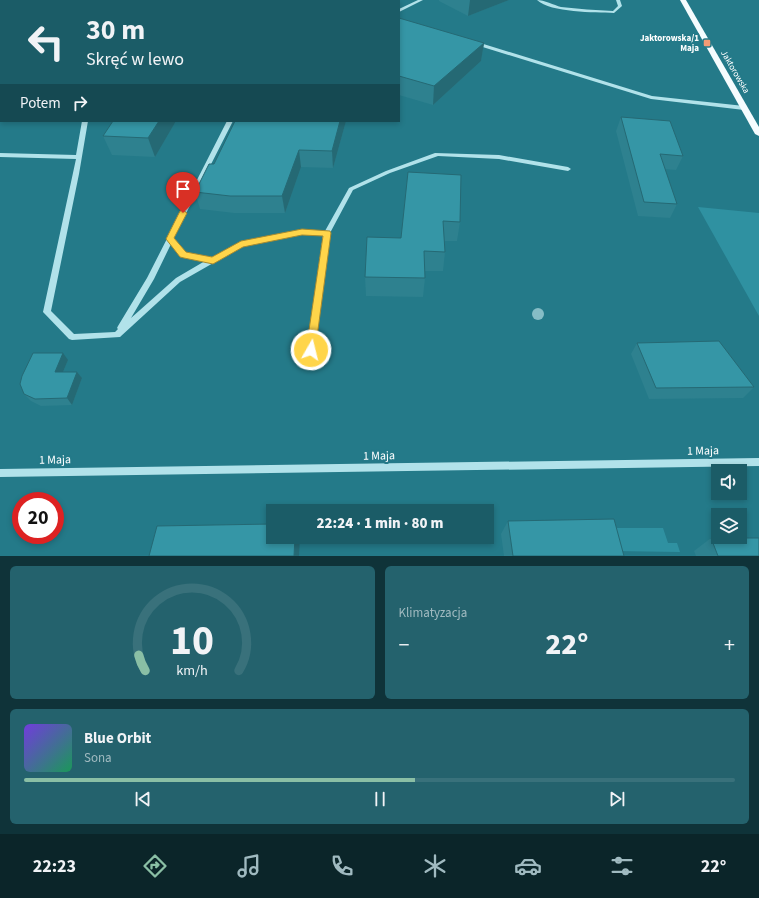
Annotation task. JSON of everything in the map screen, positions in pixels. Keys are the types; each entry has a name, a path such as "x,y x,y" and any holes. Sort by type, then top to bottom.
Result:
{"main road":[{"name":"Jaktorowska","path":"683,0 759,134"}],"street":[{"path":"400,10 421,0"},
{"path":"539,0 541,3 559,8 614,12 620,6 618,0"},
{"path":"468,41 651,97 744,108"},
{"path":"85,122 76,174 47,312 72,337 117,335 178,280 241,244 302,232 327,233"},
{"path":"117,335 150,279 229,122"},
{"path":"311,350 327,233 351,189 388,172 437,154 499,157 568,169"},
{"path":"0,155 78,157"},
{"path":"170,239 184,255 213,260"},
{"name":"1 Maja","path":"0,473 759,462"}],"shaded area":[{"path":"698,207 759,213 759,316"},
{"path":"608,528 663,528 668,543 677,543 680,552 614,551"}],"building":[{"path":"400,18 484,43 434,86 400,76"},
{"path":"621,117 670,121 683,156 660,154 677,204 644,202"},
{"path":"112,122 158,122 148,138 103,136"},
{"path":"235,122 340,122 332,151 299,150 282,196 230,196 195,192 209,164 214,164"},
{"path":"408,172 461,175 460,222 443,221 445,252 424,251 425,278 365,277 367,237 401,238"},
{"path":"719,341 754,387 656,388 637,343"},
{"path":"33,353 63,353 55,372 77,372 67,398 35,399 24,394 20,384 22,376"},
{"path":"614,519 624,556 513,556 508,521"},
{"path":"266,524 266,544 295,544 294,556 149,556 157,526"},
{"path":"747,538 759,538 759,556 718,556 713,544 747,544"}],"place":[{"name":"Jaktorowska/1 Maja","path":"707,43"}],"route":[{"path":"183,213 170,239 184,255 213,260 241,244 302,232 327,233 311,350"}]}
